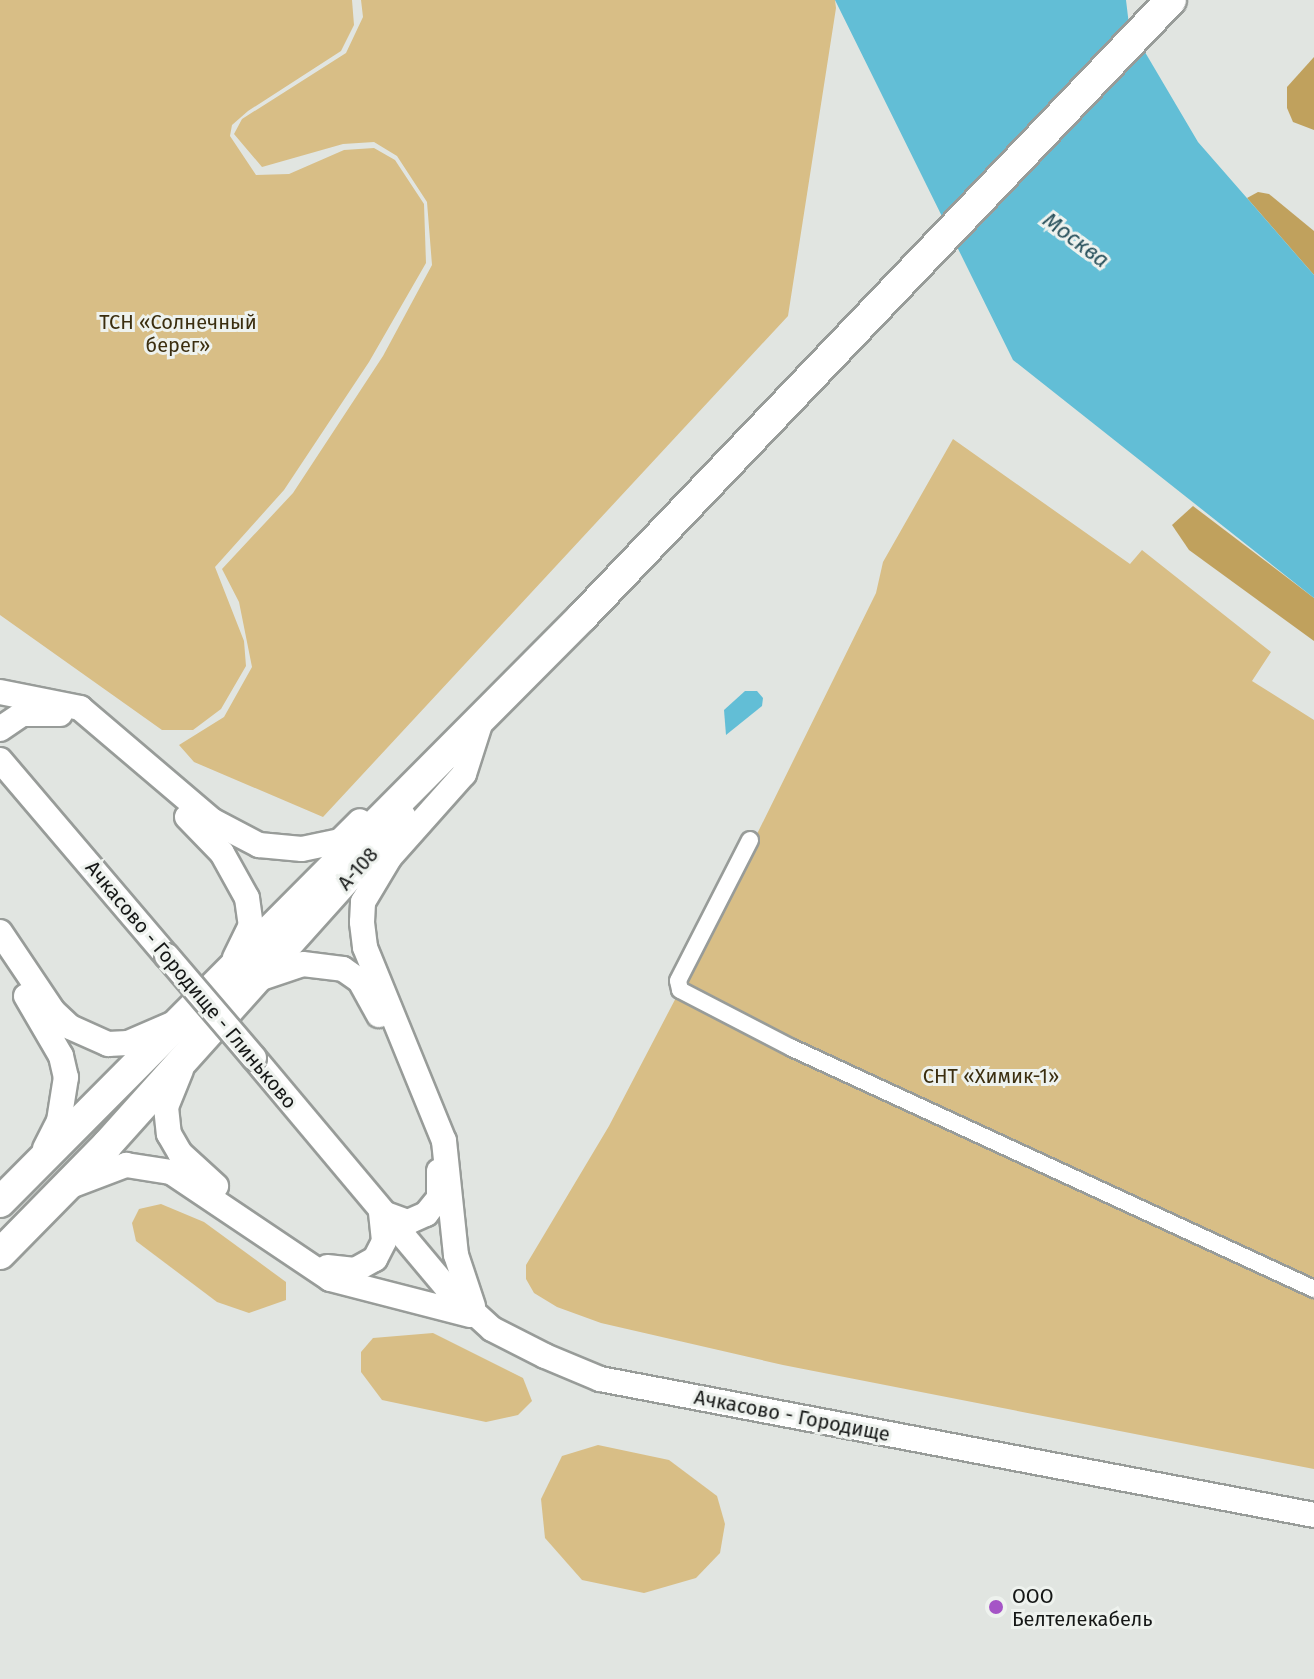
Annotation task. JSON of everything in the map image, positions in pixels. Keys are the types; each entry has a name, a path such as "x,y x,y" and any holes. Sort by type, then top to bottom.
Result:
{"highway":[{"name":"А-108","path":"0,1202 176,1021 452,750 792,402 1171,0"},
{"name":"А-108","path":"0,1254 66,1188 375,852 452,750"}],"street":[{"path":"0,692 80,708 213,821 259,845 302,849 340,841 443,737 482,718"},
{"path":"0,729 22,714 49,711 76,719 205,832 239,877 247,898 251,925 227,971"},
{"path":"479,1319 460,1276 444,1141 365,947 362,922 363,902 390,857 464,774 482,718"},
{"name":"Ачкасово - Городище - Глиньково","path":"2,761 381,1212"},
{"path":"750,840 678,981 680,990 792,1048 1314,1289"},
{"path":"0,932 53,1011 70,1027 108,1044 128,1043 176,1021"},
{"path":"0,953 61,1056 66,1077 59,1121 38,1162"},
{"path":"256,980 282,968 318,964 343,969 371,998 435,1146 441,1188 434,1207 417,1220 398,1221 381,1212"},
{"path":"194,1048 171,1085 166,1107 169,1134 207,1180 330,1268 340,1271 367,1266 380,1251 385,1231 381,1212"},
{"path":"66,1188 126,1165 171,1172 330,1279 479,1319"},
{"name":"Ачкасово - Городище","path":"381,1212 479,1319 508,1339 600,1379 1314,1515"}],"green space":[{"name":"ТСН «Солнечный берег»","path":"0,0 352,0 354,25 341,51 248,111 232,125 230,136 256,175 289,174 344,150 374,148 395,160 424,204 426,263 369,362 284,490 215,567 244,641 246,666 221,709 193,730 162,730 0,615"},
{"path":"361,0 835,0 836,8 788,316 323,817 194,762 179,745 224,717 252,667 239,602 222,569 293,493 383,356 432,265 427,202 397,156 374,142 343,144 262,167 234,134 242,119 346,53 363,17"},
{"name":"СНТ «Химик-1»","path":"953,439 1130,564 1142,550 1271,652 1252,681 1314,720 1314,1469 783,1365 601,1323 557,1307 534,1293 526,1279 526,1265 609,1126 680,990 876,593 883,562"},
{"path":"161,1204 204,1222 286,1282 286,1300 249,1313 217,1302 136,1241 132,1223 139,1209"},
{"path":"433,1333 523,1378 532,1401 518,1415 486,1422 382,1400 361,1372 361,1352 373,1338"},
{"path":"598,1445 669,1460 717,1496 725,1524 720,1553 696,1578 644,1593 582,1580 545,1538 541,1499 562,1456"}],"shaded area":[{"path":"1314,57 1314,130 1293,122 1287,108 1287,87"},
{"path":"1258,192 1269,194 1314,231 1314,275 1247,198"},
{"path":"1193,506 1314,598 1314,641 1189,550 1172,525"}],"water":[{"name":"Москва","path":"835,0 1126,0 1129,25 1198,142 1314,275 1314,598 1013,360"},
{"path":"745,691 757,691 763,698 762,706 726,735 724,710"}],"place":[{"name":"ООО Белтелекабель","path":"996,1607"}]}
